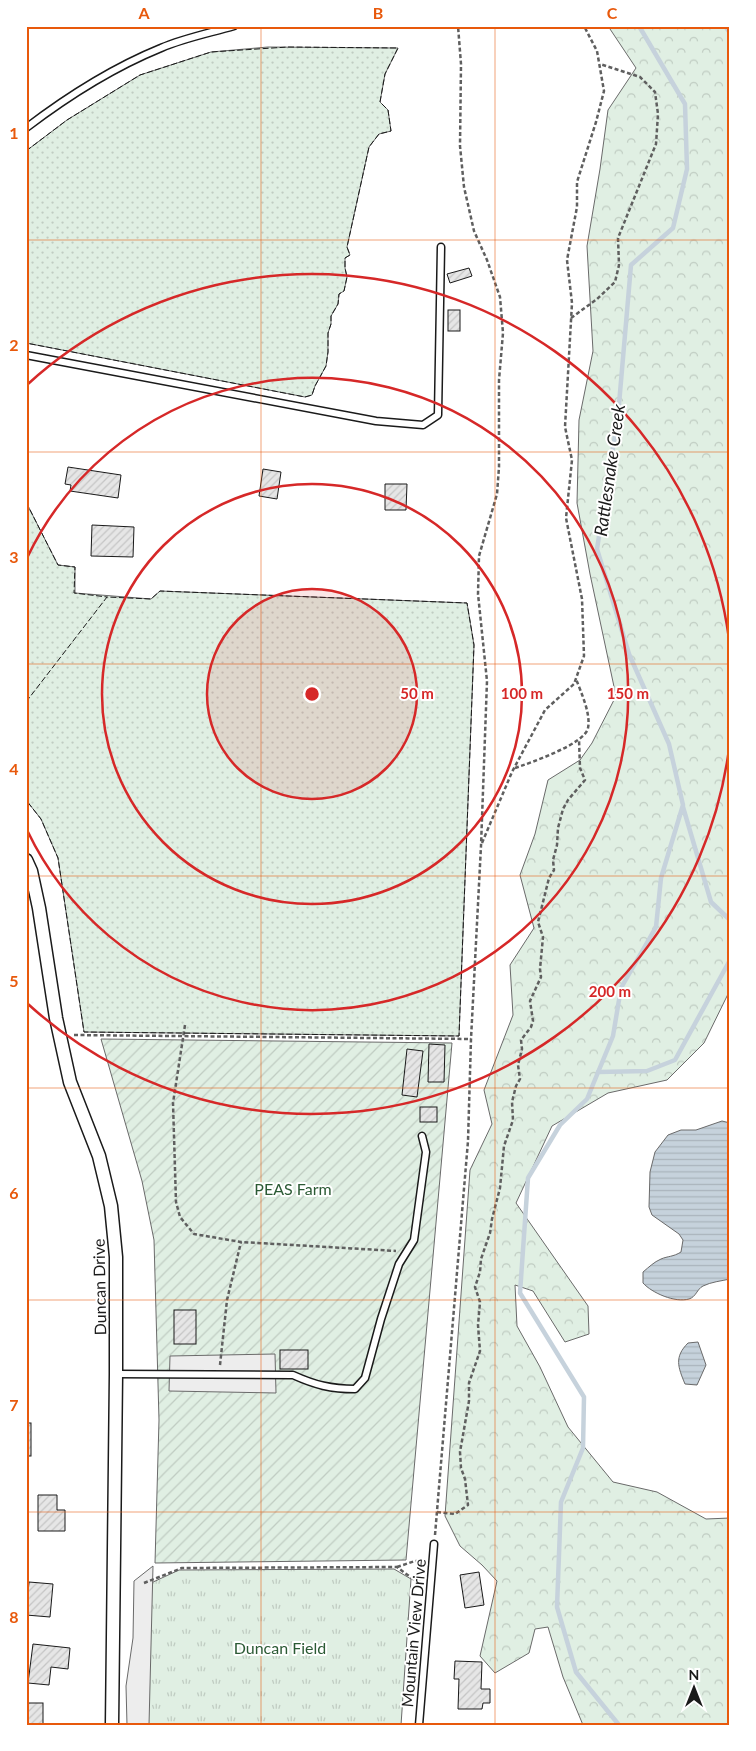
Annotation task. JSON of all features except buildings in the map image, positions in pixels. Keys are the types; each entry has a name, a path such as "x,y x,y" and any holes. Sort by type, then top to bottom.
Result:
{"street":[{"name":"Duncan Drive","path":"26,860 31,871 39,908 60,1035 70,1082 99,1156 111,1206 116,1256 112,1725"}],"lane":[{"path":"26,128 52,108 111,70 163,47 234,26"},
{"path":"26,355 376,421 422,425 438,415 441,247"},
{"path":"116,1374 293,1375 312,1384 336,1389 355,1389 365,1378 381,1319 400,1264 414,1240 426,1152 422,1136"},
{"name":"Mountain View Drive","path":"419,1725 434,1544"}],"path":[{"path":"481,846 513,769 545,710 574,684 584,656 582,599 566,518 572,460 565,427 572,318 568,260 577,206 577,182 604,91 597,51 584,26"},
{"path":"434,1544 468,1141 487,681 478,594 479,556 497,494 499,466 499,380 503,333 500,297 474,231 464,187 460,146 461,64 457,27"},
{"path":"572,318 615,282 619,266 618,238 656,144 658,114 655,92 640,77 599,64"},
{"path":"513,769 549,756 584,736 588,728 586,704 576,679"},
{"path":"437,1512 455,1514 468,1505 460,1452 469,1401 469,1383 480,1351 478,1325 480,1302 475,1287 480,1272 481,1259 490,1233 501,1181 504,1146 513,1120 512,1102 520,1079 518,1064 522,1049 521,1040 531,1027 533,1021 530,1001 541,977 543,937 538,922 549,878 554,870 552,860 557,845 558,828 563,809 568,800 585,780 580,768 579,739"},
{"path":"185,1025 173,1103 176,1202 180,1217 194,1234 241,1242 407,1252"},
{"path":"60,1035 471,1039"},
{"path":"219,1374 227,1300 241,1242"},
{"path":"144,1584 182,1568 397,1567 415,1561 433,1561"},
{"path":"397,1567 413,1579 431,1580"}],"green space":[{"path":"608,26 730,26 730,990 704,1043 667,1080 608,1093 552,1126 516,1203 588,1306 589,1334 565,1342 533,1291 515,1285 517,1326 540,1367 568,1427 613,1482 657,1492 706,1519 730,1518 730,1725 583,1725 563,1677 548,1627 535,1629 529,1653 495,1673 480,1656 497,1581 460,1546 445,1516 470,1170 492,1124 484,1090 513,1015 510,965 534,928 520,875 535,834 548,780 580,760 592,743 616,696 577,503 579,420 593,351 587,246 608,110 636,68"},
{"path":"268,47 398,48 385,74 380,102 388,110 391,131 379,134 369,147 347,247 350,255 345,258 347,277 344,291 339,294 338,304 331,316 326,366 312,395 305,397 26,343 26,151 67,120 140,75 211,52"},
{"path":"26,502 58,565 75,567 75,593 151,599 160,591 467,603 474,645 459,1036 84,1032 58,858 41,819 26,800"},
{"name":"PEAS Farm","path":"101,1039 452,1043 406,1560 155,1563 159,1420 154,1240 142,1181"},
{"name":"Duncan Field","path":"394,1569 411,1579 401,1725 148,1725 151,1583 179,1570"}],"shaded area":[{"path":"722,1121 730,1123 730,1279 703,1286 689,1299 677,1300 658,1294 643,1283 643,1272 658,1260 681,1252 683,1240 679,1234 652,1215 649,1207 650,1172 655,1152 668,1135 681,1130 696,1130"},
{"path":"698,1342 706,1365 697,1385 685,1384 679,1367 679,1358 688,1343"},
{"path":"275,1354 276,1393 169,1391 170,1356"},
{"path":"153,1566 149,1725 127,1725 126,1686 133,1638 134,1581"}],"waterway":[{"name":"Rattlesnake Creek","path":"619,1725 576,1672 557,1607 561,1502 583,1448 584,1397 520,1293 528,1178 560,1125 587,1099 613,1036 621,988 656,927 661,878 683,805 669,744 629,654 597,549 618,416 631,265 673,228 687,169 685,104 639,26"},
{"path":"725,26 730,33"},
{"path":"683,807 711,902 730,920"},
{"path":"598,1072 647,1071 675,1060 730,960"}],"fence":[{"path":"26,151 67,120 140,75 211,52 288,47 398,48 385,74 380,102 388,110 391,131 379,134 369,147 347,247 350,255 345,258 347,277 344,291 339,294 338,304 331,316 326,366 312,395 305,397 26,343"},
{"path":"26,502 58,565 75,567 74,593 107,597"},
{"path":"26,702 107,597 151,599 160,591 467,603 474,645 459,1036 84,1032 58,858 41,819 26,800"}]}
